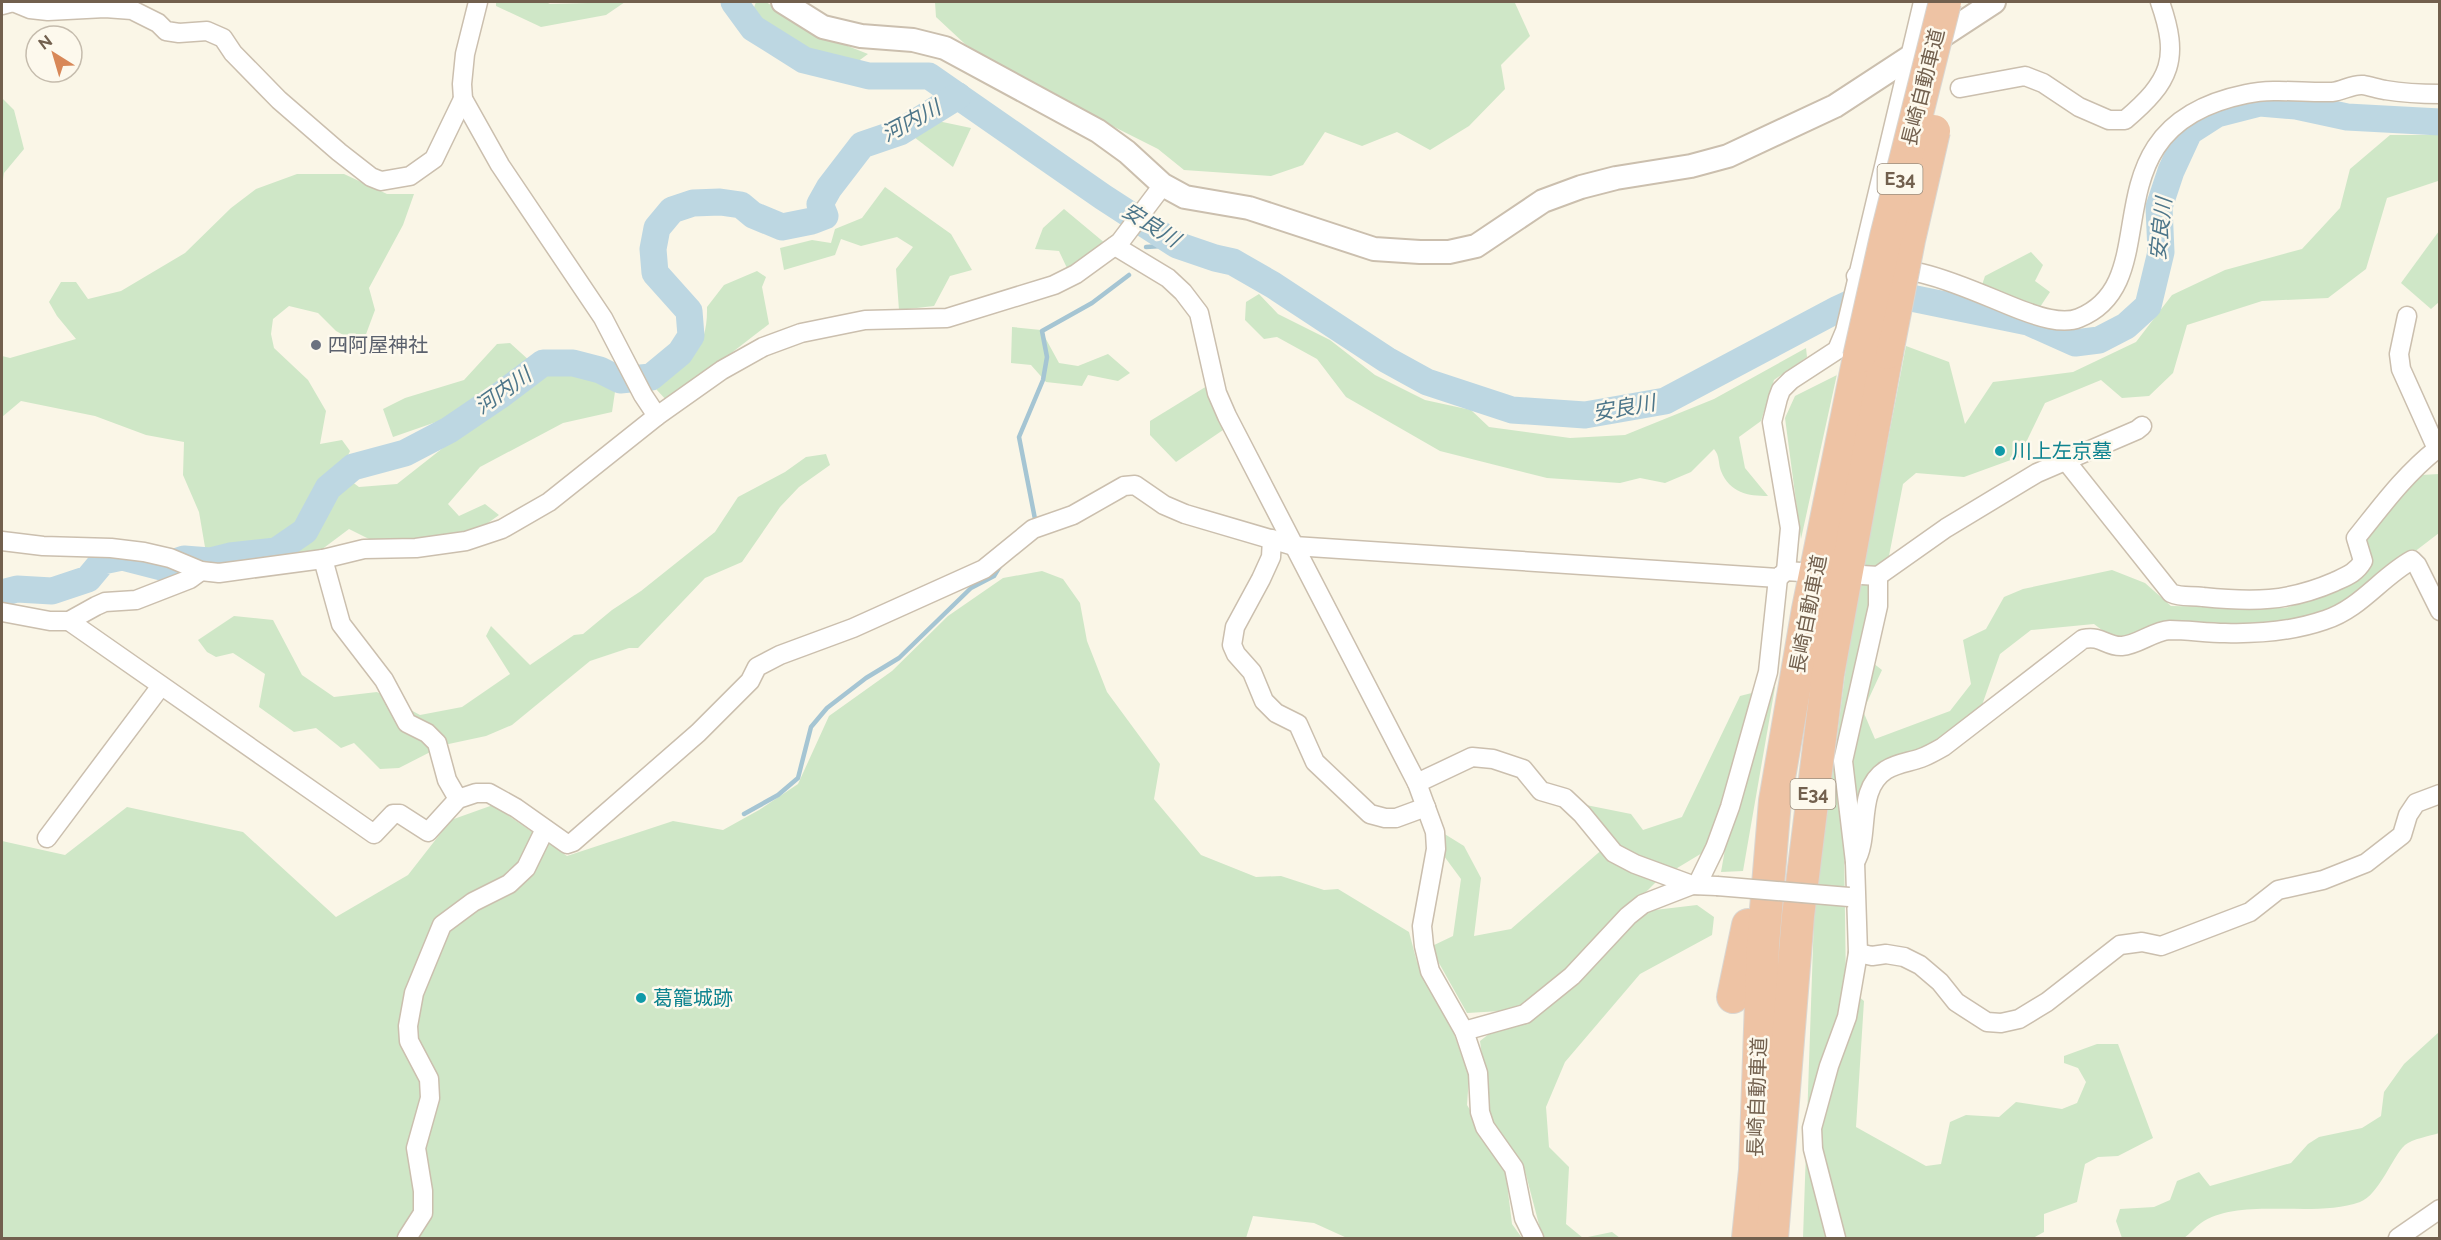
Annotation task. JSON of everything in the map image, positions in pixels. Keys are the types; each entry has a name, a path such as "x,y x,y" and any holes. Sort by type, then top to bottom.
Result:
{"highway":[{"name":"長崎自動車道","path":"1748,1239 1755,1170 1763,945 1775,801 1808,609 1886,237 1945,2"},
{"name":"長崎自動車道","path":"1772,1239 1798,916 1828,674 1864,347 1909,240 1966,2"},
{"path":"1733,998 1775,801"},
{"path":"1788,1030 1792,1239"}],"street":[{"path":"2,5 13,2 30,9 48,11 105,8 132,10 158,23 166,31 179,33 207,31 223,38 233,53 279,100 346,158 371,177 381,181 410,176 434,159 463,99"},
{"path":"478,2 465,54 463,99 500,165 603,318 643,395 657,416"},
{"path":"783,2 823,27 861,36 913,40 945,48 1098,131 1148,169 1159,191"},
{"path":"1464,1031 1525,1014 1572,976 1628,916 1643,904 1695,885 1715,848 1730,807 1768,672 1788,574 1790,528 1772,422 1781,390 1791,380 1837,350 1864,347 1856,276 1923,2"},
{"path":"1159,191 1249,208 1374,249 1449,252 1476,246 1543,201 1581,187 1616,178 1691,166 1728,156 1835,106 1994,2"},
{"path":"1960,88 2025,76 2043,83 2079,108 2109,120 2125,120 2144,104 2159,86 2169,68 2168,28 2160,2"},
{"path":"1856,276 1866,271 1896,269 1915,272 1948,282 2036,316 2075,320 2103,305 2117,285 2124,268 2134,206 2144,168 2153,150 2167,132 2188,114 2246,94 2336,92 2362,85 2384,90 2439,94"},
{"path":"2,541 44,546 111,548 170,558 195,569 219,573 323,559 364,549 416,548 466,541 502,529 549,502 657,416 722,370 762,346 801,333 864,320 947,318 1054,285 1076,274 1117,244 1159,191"},
{"path":"1117,244 1168,278 1183,292 1199,313 1217,393 1417,783 1435,832 1436,849 1422,926 1430,971 1464,1031 1478,1073 1480,1112 1485,1127 1515,1168 1524,1218 1534,1239"},
{"path":"2066,461 2171,593 2179,597 2196,596 2239,601 2308,593 2356,572 2363,561 2356,538 2389,497 2425,458 2437,449 2401,369 2399,354 2407,316"},
{"path":"1836,1239 1813,1149 1812,1128 1829,1066 1846,1017 1858,953 1853,899 1855,862 1843,761 1878,606 1870,575 2037,473 2142,426"},
{"path":"69,621 374,834 393,814 400,814 428,832 458,799 476,793 489,793 516,808 567,844 573,842 698,733 750,681 757,667 768,660 853,628 984,569 1033,529 1073,515 1124,486 1135,485 1164,505 1185,514 1294,546 1788,574"},
{"path":"1272,539 1271,557 1262,579 1235,627 1232,645 1236,654 1252,672 1264,701 1276,713 1298,724 1315,762 1370,814 1396,818 1426,807"},
{"path":"323,559 341,624 384,680 407,723 427,733 437,743 447,780 458,799"},
{"path":"1855,862 1862,851 1861,835 1867,803 1878,778 1886,770 1906,761 1921,758 1943,747 2082,639 2094,636 2112,645 2123,646 2168,630 2226,634 2280,631 2327,620 2362,601 2412,560 2417,565 2439,611"},
{"path":"2,612 50,621 69,621 96,606 136,600 190,579 195,569"},
{"path":"47,838 161,686"},
{"path":"1417,783 1472,757 1493,759 1523,769 1541,791 1565,798 1582,814 1614,853 1635,864 1695,885 1853,899"},
{"path":"1858,953 1904,957 1920,964 1940,982 1956,1002 1987,1022 2001,1023 2019,1019 2047,1002 2120,945 2142,942 2161,946 2250,912 2278,890 2323,880 2366,862 2402,835 2408,815 2416,803 2439,794"},
{"path":"407,1239 423,1213 423,1191 417,1148 430,1098 429,1079 409,1041 408,1026 414,993 442,925 473,902 509,884 526,868 545,830"},
{"path":"2398,1239 2439,1209"}],"green space":[{"path":"496,2 546,2 550,4 625,2 606,15 541,27 496,6"},
{"path":"756,2 766,2 815,33 868,54 853,65 798,51 752,13"},
{"path":"935,2 1517,2 1515,3 1530,36 1501,65 1505,89 1469,126 1430,150 1397,132 1362,146 1325,132 1303,165 1271,176 1184,170 1158,149 1019,79 965,44 936,17"},
{"path":"2,98 14,110 24,149 4,173 2,187"},
{"path":"933,120 971,128 953,167 914,137"},
{"path":"2390,135 2439,135 2439,182 2387,198 2366,269 2328,298 2262,301 2187,325 2173,373 2149,396 2122,398 2101,380 2045,403 2019,457 1964,477 1916,473 1903,484 1888,561 1889,575 1873,663 1882,670 1863,711 1875,739 1950,711 1971,684 1963,640 1986,629 2004,597 2023,589 2112,570 2145,583 2171,606 2285,608 2329,595 2365,571 2362,539 2421,475 2439,474 2439,533 2354,598 2323,616 2279,626 2115,640 2094,624 2031,630 2000,654 1981,708 1931,747 1869,780 1844,845 1846,986 1864,1001 1856,1127 1926,1166 1941,1164 1950,1122 1966,1115 1999,1117 2016,1102 2062,1109 2077,1103 2086,1082 2078,1068 2064,1063 2064,1056 2097,1044 2118,1044 2153,1138 2118,1156 2098,1157 2085,1164 2077,1202 2044,1214 2044,1232 2033,1238 1803,1238 1814,917 1849,643 1906,346 1949,362 1965,424 1993,382 2073,372 2136,342 2172,295 2225,270 2302,249 2340,208 2350,169"},
{"path":"297,174 344,174 387,194 414,194 403,225 369,288 375,310 362,345 336,331 318,313 289,306 273,319 271,334 274,348 308,380 326,411 320,444 342,440 350,451 340,473 359,487 397,484 453,440 439,421 393,437 383,409 405,398 464,380 497,344 510,343 531,362 559,373 585,374 616,385 612,412 563,423 480,467 448,504 459,516 485,504 499,515 481,528 423,539 371,540 349,529 321,550 285,558 222,566 205,547 199,512 183,475 184,442 146,435 95,416 21,401 2,417 2,356 10,358 76,339 49,302 61,282 76,282 88,299 121,291 185,253 231,208 256,189"},
{"path":"885,187 951,234 972,270 950,276 934,306 899,310 896,269 913,247 897,237 861,246 841,239 835,255 784,270 780,248 812,240 831,243 835,229 862,218"},
{"path":"1064,209 1106,244 1067,268 1059,251 1035,249 1043,228"},
{"path":"2439,231 2439,302 2431,309 2401,283"},
{"path":"2031,252 2043,265 2035,281 2050,292 2038,310 1981,288 1985,276"},
{"path":"757,271 766,277 762,287 769,324 668,402 656,389 678,372 700,346 704,335 707,307 724,285"},
{"path":"1259,294 1278,314 1330,340 1375,375 1425,400 1471,410 1489,427 1570,438 1625,435 1714,399 1806,348 1807,357 1774,380 1761,421 1739,437 1745,468 1768,496 1740,492 1729,484 1721,471 1714,449 1691,472 1665,483 1640,478 1620,483 1547,478 1440,451 1346,397 1317,359 1277,337 1264,339 1245,320 1246,302"},
{"path":"1012,327 1041,330 1059,363 1078,366 1108,354 1130,373 1118,381 1088,375 1082,386 1046,382 1031,365 1011,363"},
{"path":"1837,375 1801,539 1785,418 1795,396"},
{"path":"1207,386 1223,430 1176,462 1150,435 1150,421"},
{"path":"826,454 830,465 799,487 780,507 742,562 705,578 638,648 629,648 590,661 512,725 486,736 444,745 399,768 380,769 354,743 341,748 316,728 294,732 259,707 265,674 233,653 216,657 207,652 198,640 234,616 273,620 302,675 334,697 377,692 420,715 462,707 510,674 486,636 491,626 530,665 574,635 583,634 715,532 738,497 785,472 806,457"},
{"path":"1042,571 1063,579 1080,603 1087,641 1107,692 1160,764 1154,799 1201,855 1256,877 1281,876 1324,890 1338,889 1409,932 1417,962 1453,1031 1469,1077 1467,1105 1505,1167 1512,1224 1522,1238 1347,1238 1314,1223 1253,1216 1246,1238 2,1238 2,841 65,855 127,807 243,832 336,917 408,875 451,820 493,805 567,856 673,821 723,830 798,784 829,716 892,671 948,616 1003,578"},
{"path":"1775,687 1743,871 1721,872 1727,838 1659,879 1565,973 1518,1010 1467,1013 1430,947 1453,936 1461,879 1441,852 1443,833 1464,846 1481,878 1474,936 1511,929 1613,840 1586,805 1631,814 1643,830 1682,817 1740,696"},
{"path":"1697,905 1714,917 1712,935 1640,974 1565,1062 1546,1107 1549,1147 1569,1167 1566,1224 1583,1238 1542,1236 1525,1171 1490,1116 1480,1041 1646,911"},
{"path":"2439,1032 2439,1133 2416,1139 2405,1145 2367,1198 2342,1207 2256,1209 2217,1215 2201,1223 2184,1238 2122,1238 2116,1221 2120,1209 2154,1207 2170,1200 2177,1181 2199,1172 2210,1186 2291,1163 2308,1144 2319,1137 2362,1128 2381,1116 2384,1092 2404,1064"},
{"path":"1612,1232 1620,1238 1583,1238"}],"waterway":[{"name":"安良川","path":"734,2 753,28 804,60 869,76 929,76 1103,197 1177,245 1233,262 1273,285 1387,360 1427,382 1512,410 1585,415 1665,401 1838,309 1877,291 2028,322 2075,343 2099,340 2126,326 2148,306 2161,252 2159,207 2171,171 2189,132 2217,114 2260,103 2296,106 2347,117 2440,122"},
{"name":"河内川","path":"2,593 17,589 52,591 88,579 103,561 122,557 161,567 184,559 210,561 230,556 276,551 305,531 328,488 353,467 405,453 449,430 543,363 573,363 600,370 620,380 651,377 680,353 691,336 689,311 655,273 653,249 657,228 672,210 693,203 720,202 741,205 753,215 782,227 825,216 820,204 829,188 862,145 900,132 958,96"},
{"path":"1146,247 1177,245"},
{"path":"1035,519 1019,437 1043,380 1047,357 1042,331 1092,303 1129,275"},
{"path":"744,814 778,795 798,778 811,727 827,708 866,678 899,658 971,588 994,576 1002,563"}],"place":[{"name":"四阿屋神社","path":"316,345"},
{"name":"川上左京墓","path":"2000,451"},
{"name":"葛籠城跡","path":"641,998"}]}
